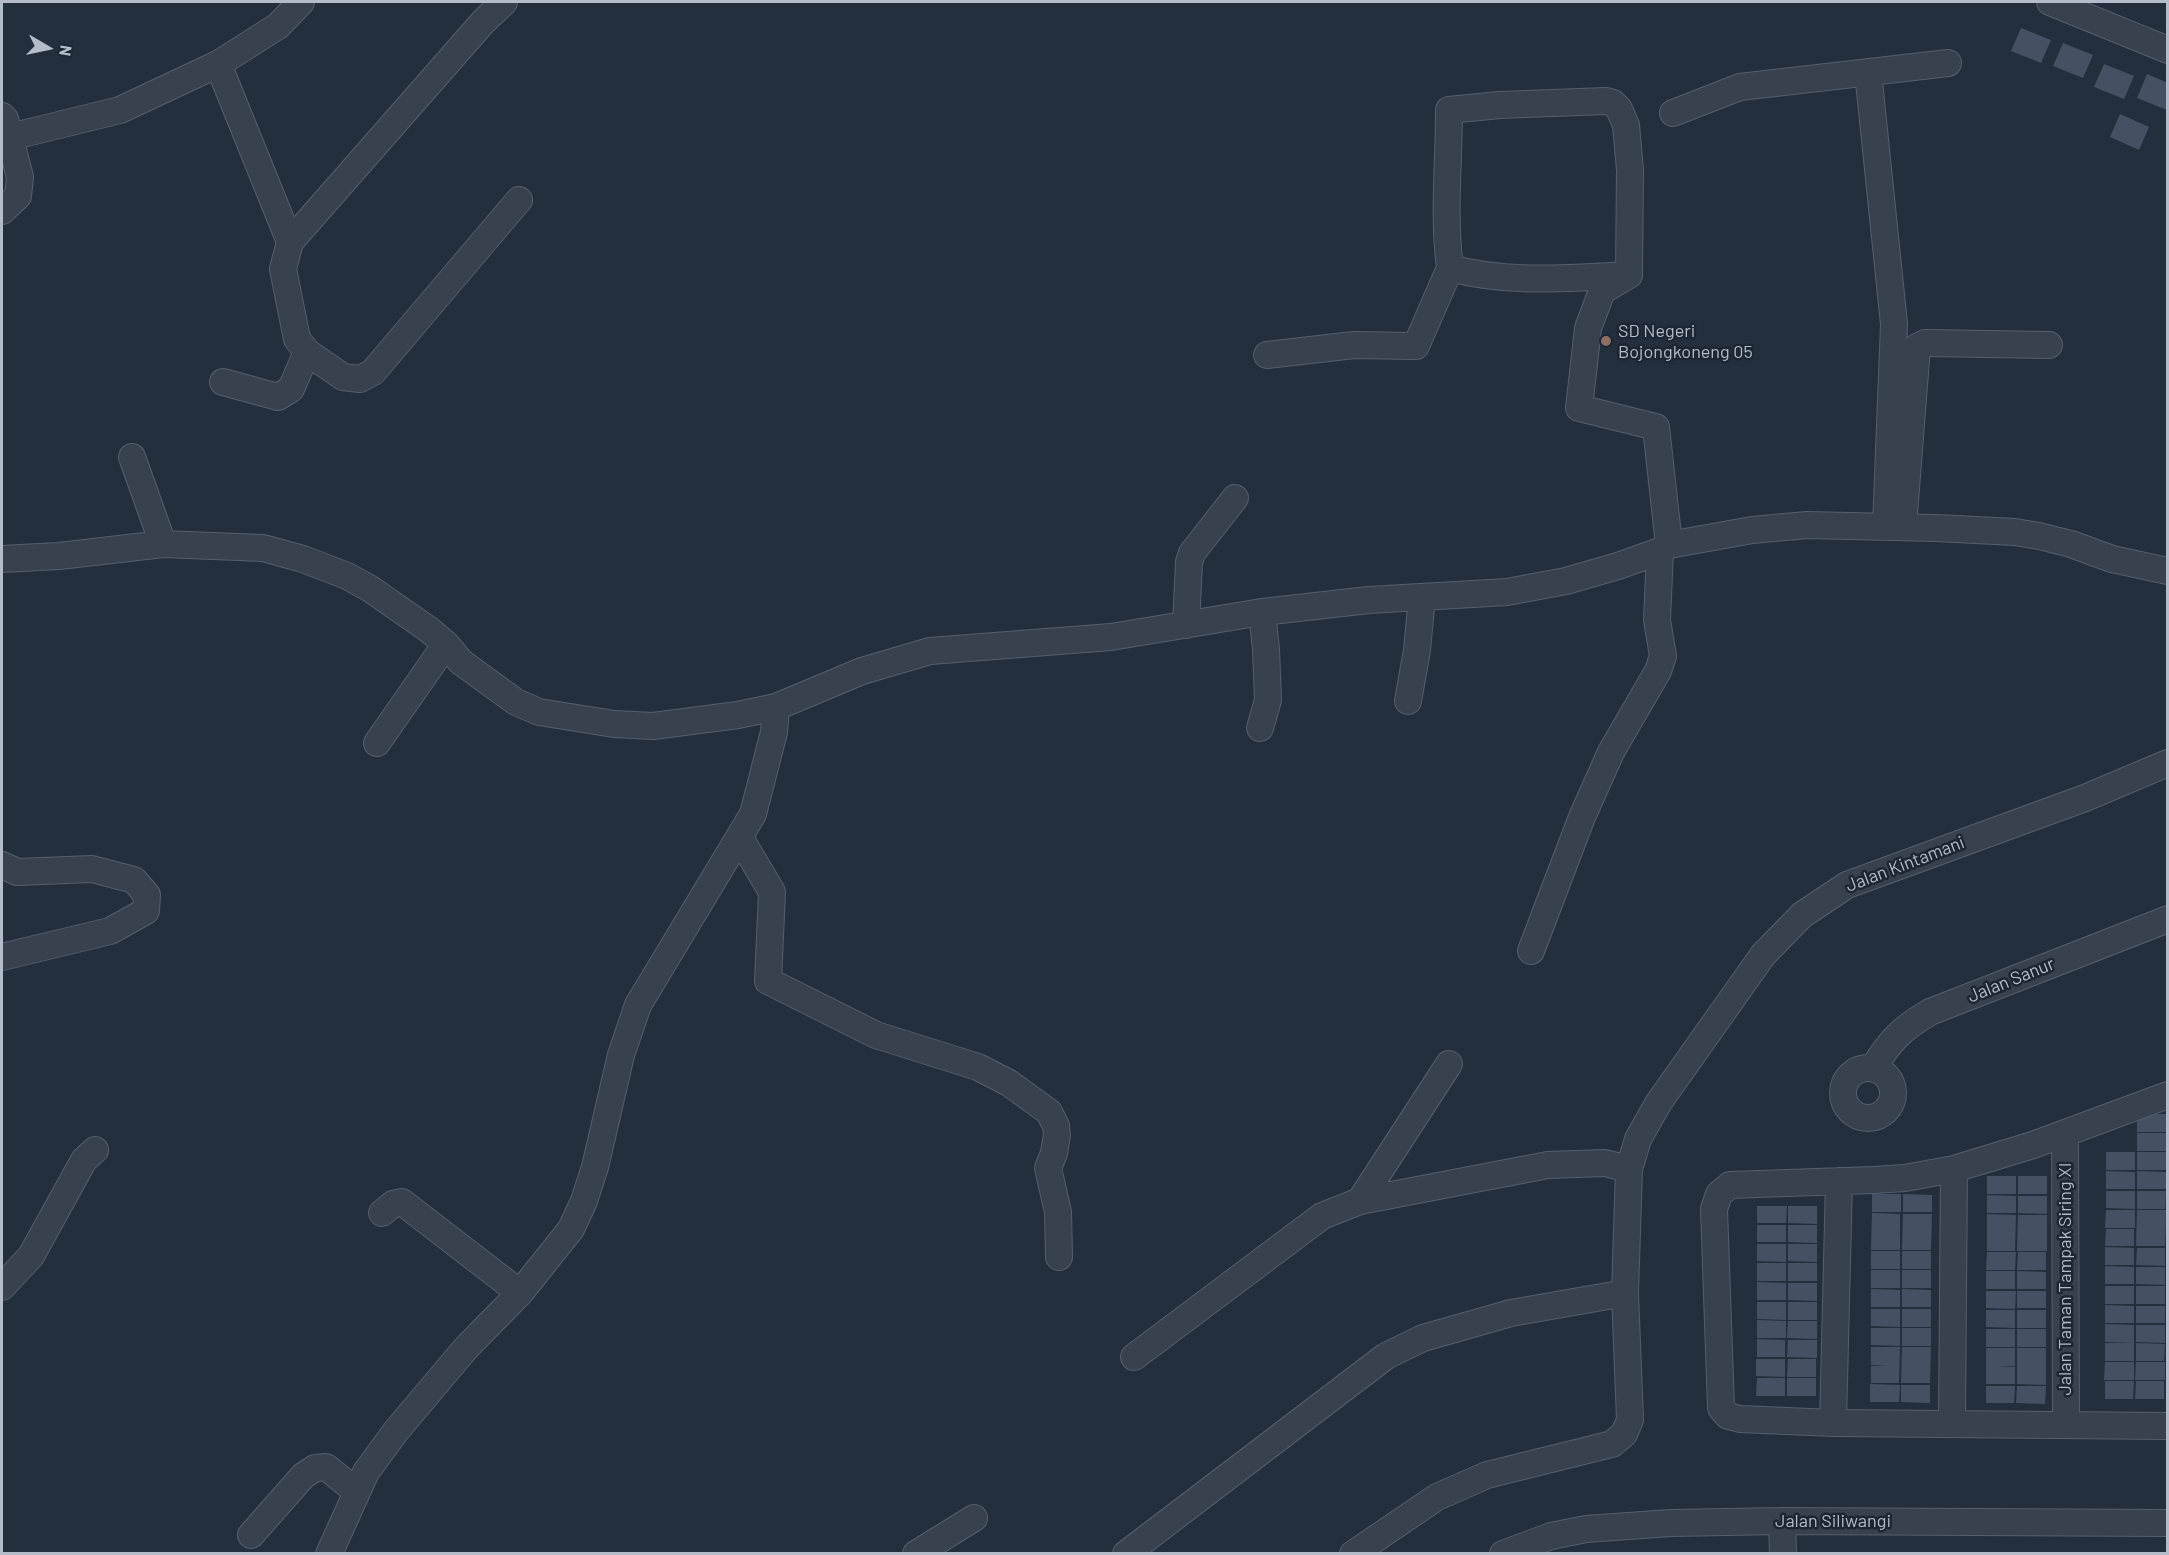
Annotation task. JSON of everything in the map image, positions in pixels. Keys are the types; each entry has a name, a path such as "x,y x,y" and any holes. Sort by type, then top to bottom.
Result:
{"street":[{"path":"2,211 18,196 20,177 5,126 120,110 218,64 279,26 301,2"},
{"path":"504,2 483,22 290,242 283,269 297,339 307,352 344,377 360,379 373,372 519,200"},
{"path":"2050,2 2168,50"},
{"path":"1673,112 1740,87 1948,63"},
{"path":"218,64 290,242"},
{"path":"1868,72 1894,324 1894,526"},
{"path":"1267,355 1354,345 1416,346 1449,268 1446,189 1449,110 1499,105 1606,101 1613,103 1619,109 1626,125 1630,170 1629,275"},
{"path":"1449,268 1474,275 1540,280 1629,275"},
{"path":"1531,951 1582,817 1611,752 1658,671 1663,656 1657,620 1664,548 1656,427 1579,408 1588,328 1602,291 1629,275"},
{"path":"1894,526 1917,347 1925,343 2049,345"},
{"path":"223,382 278,398 291,390 307,352"},
{"path":"132,457 163,544"},
{"path":"1186,625 1189,562 1192,553 1235,498"},
{"path":"2,559 163,544 263,548 303,559 347,576 369,588 401,609 446,644 461,662 516,702 539,712 614,724 652,726 738,715 776,707 862,671 930,651 1111,637 1262,612 1422,597 1507,592 1541,586 1618,566 1664,548 1752,530 1807,525 1894,526 2015,532 2071,544 2112,559 2168,571"},
{"path":"1408,701 1417,650 1422,597"},
{"path":"1260,728 1268,700 1262,612"},
{"path":"377,742 446,644"},
{"path":"329,1554 366,1472 396,1431 466,1348 520,1293 571,1228 584,1201 595,1167 621,1055 638,1005 753,814 774,732 776,707"},
{"name":"Jalan Kintamani","path":"1353,1554 1437,1497 1487,1475 1612,1444 1624,1434 1630,1419 1625,1293 1629,1169 1638,1139 1659,1102 1763,955 1802,915 1847,885 2085,798 2168,763"},
{"path":"740,838 772,892 768,981 876,1035 978,1067 1009,1083 1049,1112 1056,1126 1057,1135 1054,1153 1048,1168 1058,1212 1059,1257"},
{"path":"2,865 17,872 92,869 134,880 147,895 146,911 110,931 2,957"},
{"name":"Jalan Sanur","path":"1873,1068 1891,1041 1909,1024 1930,1012 2168,919"},
{"path":"1360,1201 1449,1064"},
{"path":"2168,1095 2033,1145 1954,1169 1905,1178 1730,1185 1719,1194 1714,1209 1721,1408 1728,1416 1740,1419 1833,1424 2168,1426"},
{"name":"Jalan Taman Tampak Siring XI","path":"2065,1133 2066,1425"},
{"path":"2,1287 31,1256 84,1160 95,1150"},
{"path":"1134,1358 1322,1216 1360,1201 1548,1165 1605,1163 1629,1169"},
{"path":"1952,1424 1954,1169"},
{"path":"1833,1424 1839,1181"},
{"path":"382,1213 393,1204 402,1202 520,1293"},
{"path":"1126,1554 1386,1356 1423,1338 1511,1313 1625,1293"},
{"path":"251,1535 303,1476 315,1468 326,1467 356,1491"},
{"path":"916,1554 974,1518"},
{"path":"1782,1521 1783,1554"},
{"name":"Jalan Siliwangi","path":"1503,1554 1551,1536 1586,1529 1671,1523 1782,1521 2168,1523"}],"building":[{"path":"2021,28 2051,40 2041,63 2011,51"},
{"path":"2063,43 2093,55 2083,78 2053,66"},
{"path":"2104,64 2134,76 2124,99 2094,87"},
{"path":"2147,74 2168,83 2167,110 2137,98"},
{"path":"2120,114 2149,127 2139,150 2110,137"},
{"path":"2137,1114 2166,1114 2166,1132 2137,1132"},
{"path":"2137,1133 2166,1133 2166,1151 2137,1151"},
{"path":"2106,1152 2135,1152 2135,1170 2106,1170"},
{"path":"2137,1152 2166,1152 2166,1170 2137,1170"},
{"path":"2106,1171 2135,1172 2135,1189 2106,1189"},
{"path":"2137,1171 2166,1172 2166,1189 2137,1189"},
{"path":"1987,1176 2016,1176 2016,1194 1987,1194"},
{"path":"2018,1176 2047,1176 2047,1194 2018,1194"},
{"path":"2106,1191 2135,1191 2135,1209 2106,1208"},
{"path":"2137,1191 2166,1191 2165,1209 2137,1209"},
{"path":"1872,1194 1901,1194 1901,1212 1872,1212"},
{"path":"1903,1194 1932,1195 1932,1212 1903,1212"},
{"path":"1987,1195 2016,1196 2016,1213 1987,1213"},
{"path":"2018,1196 2047,1196 2047,1214 2018,1213"},
{"path":"1757,1206 1787,1206 1786,1223 1757,1223"},
{"path":"1788,1206 1817,1206 1817,1224 1788,1223"},
{"path":"2106,1210 2135,1210 2135,1228 2105,1228"},
{"path":"2137,1210 2166,1210 2165,1246 2136,1246"},
{"path":"1872,1213 1900,1214 1900,1250 1871,1250"},
{"path":"1903,1214 1932,1214 1931,1250 1902,1250"},
{"path":"1987,1214 2016,1215 2015,1251 1987,1251"},
{"path":"2018,1215 2047,1215 2047,1251 2017,1251"},
{"path":"1757,1225 1786,1225 1786,1242 1757,1242"},
{"path":"1788,1225 1817,1225 1817,1243 1788,1242"},
{"path":"2106,1229 2134,1229 2134,1246 2105,1246"},
{"path":"1757,1244 1786,1244 1786,1262 1757,1261"},
{"path":"1788,1244 1817,1244 1817,1262 1788,1261"},
{"path":"2105,1247 2134,1248 2134,1265 2105,1265"},
{"path":"2137,1248 2165,1248 2165,1266 2136,1265"},
{"path":"1871,1251 1900,1251 1900,1269 1871,1269"},
{"path":"1902,1251 1931,1251 1931,1269 1902,1269"},
{"path":"1987,1252 2016,1252 2015,1270 1986,1270"},
{"path":"2018,1252 2046,1252 2046,1270 2017,1270"},
{"path":"1757,1263 1786,1263 1786,1281 1757,1281"},
{"path":"1788,1263 1817,1263 1817,1281 1788,1281"},
{"path":"2105,1266 2134,1267 2134,1284 2105,1284"},
{"path":"2136,1267 2165,1267 2165,1285 2136,1284"},
{"path":"1871,1270 1900,1270 1900,1288 1871,1288"},
{"path":"1902,1270 1931,1270 1931,1288 1902,1288"},
{"path":"1986,1271 2015,1271 2015,1289 1986,1289"},
{"path":"2017,1271 2046,1272 2046,1289 2017,1289"},
{"path":"1757,1282 1786,1283 1786,1300 1757,1300"},
{"path":"1788,1283 1817,1283 1817,1301 1788,1300"},
{"path":"2105,1286 2134,1286 2134,1304 2105,1304"},
{"path":"2136,1286 2165,1286 2165,1304 2136,1304"},
{"path":"1871,1289 1900,1290 1900,1307 1871,1307"},
{"path":"1902,1289 1931,1290 1931,1307 1902,1307"},
{"path":"1986,1291 2016,1291 2015,1309 1986,1308"},
{"path":"2017,1291 2046,1291 2046,1308 2017,1308"},
{"path":"1757,1302 1786,1302 1786,1320 1757,1319"},
{"path":"1788,1302 1817,1302 1817,1320 1788,1320"},
{"path":"2105,1305 2134,1306 2134,1323 2105,1323"},
{"path":"2136,1306 2165,1306 2165,1323 2136,1323"},
{"path":"1871,1309 1900,1309 1900,1327 1871,1326"},
{"path":"1902,1309 1931,1309 1931,1327 1902,1327"},
{"path":"1986,1310 2015,1310 2015,1328 1986,1327"},
{"path":"2017,1310 2046,1310 2046,1328 2017,1328"},
{"path":"1757,1320 1786,1321 1786,1338 1757,1338"},
{"path":"1788,1321 1817,1321 1817,1339 1787,1338"},
{"path":"2105,1324 2134,1325 2134,1343 2105,1342"},
{"path":"2136,1325 2165,1325 2165,1343 2136,1342"},
{"path":"1871,1328 1900,1328 1900,1346 1871,1345"},
{"path":"1902,1328 1931,1328 1931,1346 1902,1346"},
{"path":"1986,1329 2015,1329 2015,1347 1986,1347"},
{"path":"2017,1329 2046,1329 2046,1347 2017,1347"},
{"path":"1757,1339 1785,1340 1785,1357 1757,1357"},
{"path":"1788,1340 1817,1340 1817,1358 1787,1357"},
{"path":"2105,1343 2134,1343 2134,1361 2105,1361"},
{"path":"2136,1343 2165,1344 2164,1361 2136,1361"},
{"path":"1871,1347 1900,1347 1899,1383 1871,1383 1871,1366 1887,1365 1871,1365"},
{"path":"1902,1347 1931,1347 1930,1383 1901,1383"},
{"path":"1986,1348 2015,1348 2015,1366 1997,1367 2015,1367 2015,1384 1986,1384"},
{"path":"2017,1348 2046,1348 2046,1385 2017,1384"},
{"path":"1756,1359 1785,1359 1785,1377 1756,1376"},
{"path":"1788,1359 1816,1359 1816,1377 1787,1377"},
{"path":"2105,1362 2134,1362 2134,1380 2104,1380"},
{"path":"2136,1362 2165,1362 2165,1380 2135,1380"},
{"path":"1757,1378 1785,1378 1785,1396 1756,1396"},
{"path":"1787,1378 1816,1378 1816,1396 1787,1396"},
{"path":"2105,1381 2134,1381 2133,1399 2105,1399"},
{"path":"2136,1381 2164,1381 2164,1399 2135,1399"},
{"path":"1870,1384 1900,1385 1899,1402 1870,1402"},
{"path":"1901,1385 1930,1385 1930,1403 1901,1402"},
{"path":"1986,1386 2015,1386 2014,1403 1986,1403"},
{"path":"2017,1386 2046,1386 2045,1404 2016,1403"}],"place":[{"name":"SD Negeri Bojongkoneng 05","path":"1606,341"}]}
